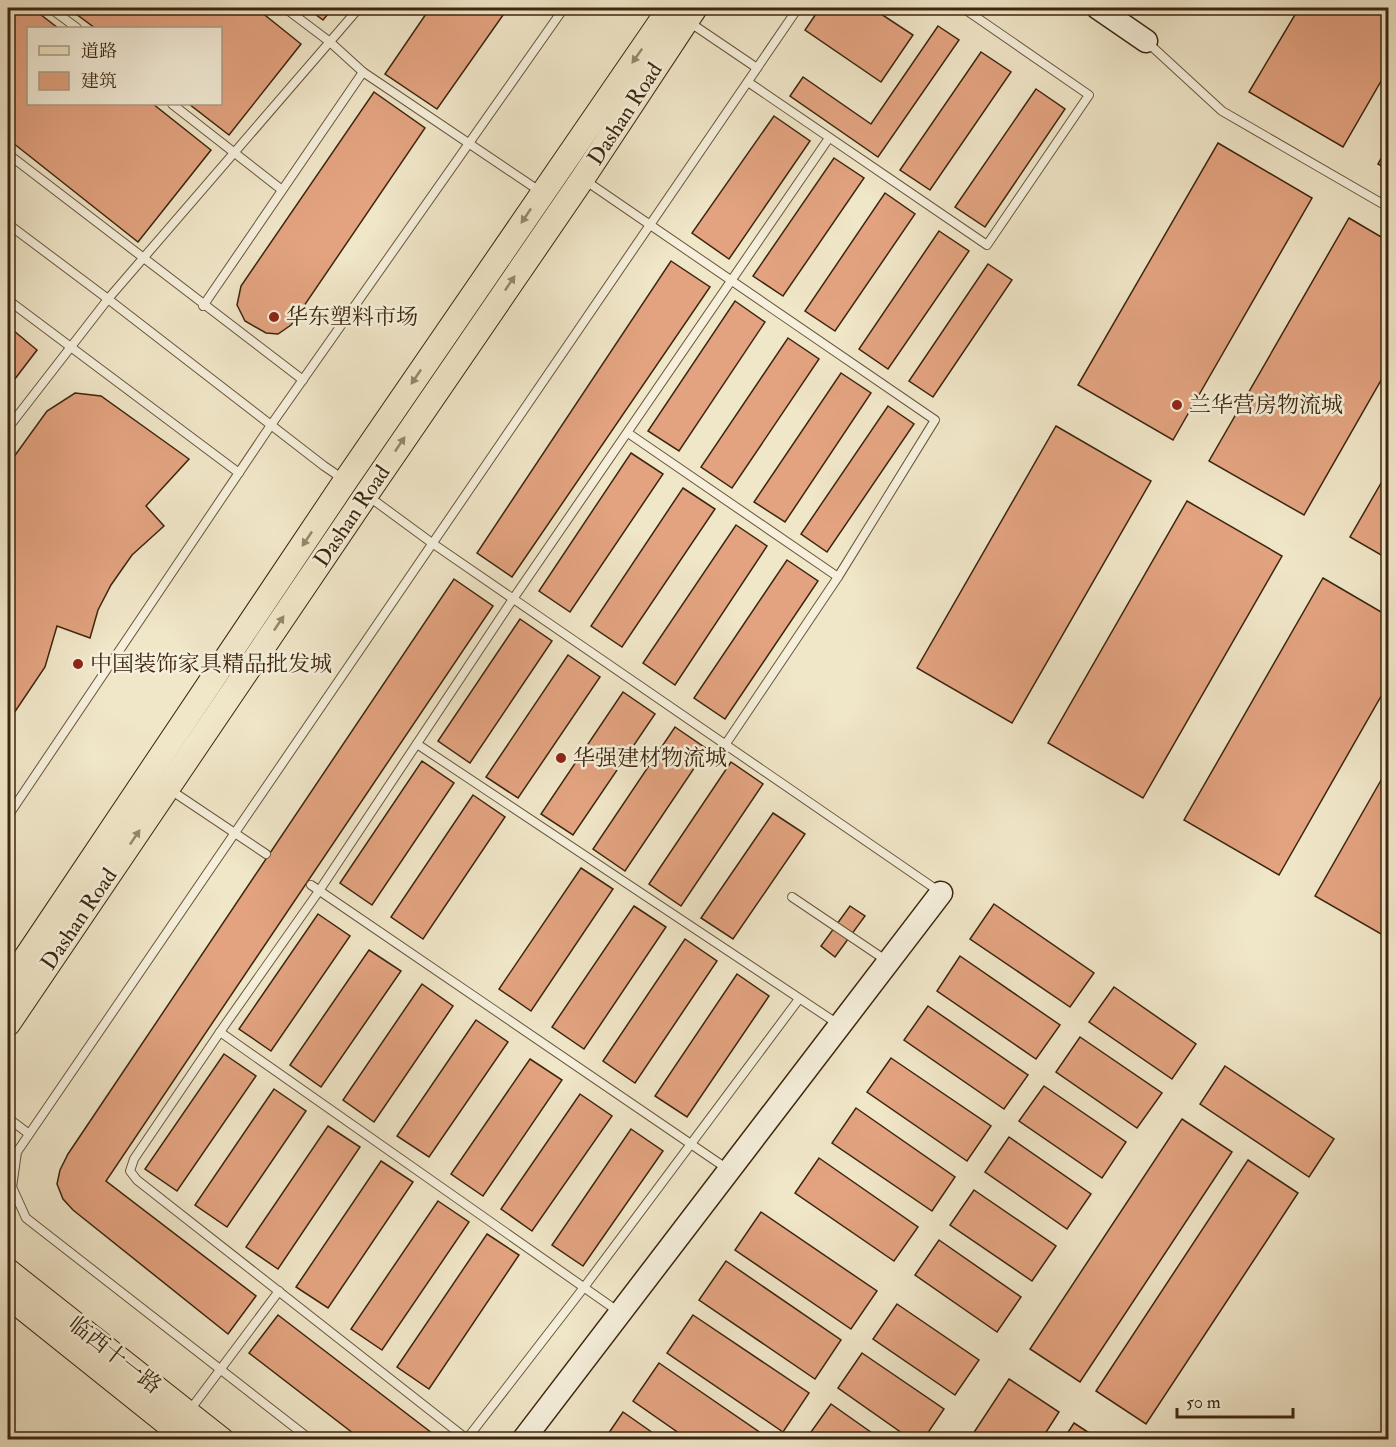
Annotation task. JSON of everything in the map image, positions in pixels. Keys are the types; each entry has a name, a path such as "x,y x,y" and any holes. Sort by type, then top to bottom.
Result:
{"main road":[{"name":"Dashan Road","path":"8,984 356,487 583,178 684,12"},
{"name":"Dashan Road","path":"8,1024 168,789 542,193 684,12"},
{"name":"临西十一路","path":"8,1271 205,1440"},
{"name":"临西十一路","path":"8,1282 186,1424"},
{"name":"临西十一路","path":"8,1296 186,1424 222,1440"}],"street":[{"path":"1098,8 1146,41"},
{"path":"523,1440 941,893"}],"lane":[{"path":"50,8 76,27"},
{"path":"285,8 330,42 363,72 542,193"},
{"path":"8,428 108,299 359,8"},
{"path":"8,816 271,425 564,8"},
{"path":"311,1440 26,1218 12,1187 17,1152 798,8"},
{"path":"748,82 987,245 1089,95 963,8"},
{"path":"684,12 757,68"},
{"path":"1146,41 1222,111 1389,207"},
{"path":"203,306 363,72"},
{"path":"173,105 282,190"},
{"path":"799,999 585,1286 467,1439 137,1180 130,1171 134,1159 319,891 513,599 829,138"},
{"path":"8,154 203,306 303,380"},
{"path":"583,178 935,420 838,577 725,745"},
{"path":"8,224 324,466 432,543 941,893"},
{"path":"8,300 239,473"},
{"path":"628,433 838,577"},
{"path":"417,744 840,1025"},
{"path":"168,789 266,854"},
{"path":"311,885 729,1170"},
{"path":"792,897 888,962"},
{"path":"220,1032 585,1286 620,1313"},
{"path":"8,1118 29,1134"},
{"path":"186,1424 220,1370 279,1291"}],"building":[{"path":"8,8 32,8 57,27 27,27 27,105 154,105 211,150 138,242 8,139"},
{"path":"68,8 256,8 301,44 229,135 190,105 222,105 222,27 94,27"},
{"path":"307,8 333,8 323,20"},
{"path":"430,8 508,8 437,109 385,74"},
{"path":"820,8 872,8 913,35 881,82 805,30"},
{"path":"1299,8 1388,8 1388,69 1343,147 1249,92"},
{"path":"938,26 959,40 878,157 790,96 803,77 871,124"},
{"path":"981,52 1011,72 930,190 900,170"},
{"path":"1036,89 1065,109 985,227 955,207"},
{"path":"374,92 425,128 291,325 278,334 266,333 245,321 237,305 241,286"},
{"path":"774,116 810,141 729,259 692,233"},
{"path":"1218,143 1312,198 1173,440 1078,385"},
{"path":"1388,146 1388,170 1378,164"},
{"path":"834,158 864,178 783,296 753,276"},
{"path":"885,193 915,214 835,331 805,311"},
{"path":"1349,218 1388,241 1388,368 1304,515 1209,461"},
{"path":"939,231 969,251 888,369 859,349"},
{"path":"671,261 710,287 512,577 477,553"},
{"path":"988,264 1012,280 933,397 909,381"},
{"path":"735,301 765,322 679,451 648,431"},
{"path":"8,326 37,350 8,388"},
{"path":"788,338 819,359 732,488 701,467"},
{"path":"841,373 871,393 785,522 754,502"},
{"path":"75,393 101,396 189,459 146,506 164,526 132,555 111,585 98,610 90,638 57,626 45,667 8,722 8,465 47,411"},
{"path":"888,406 914,424 827,552 801,534"},
{"path":"1056,426 1151,481 1012,723 917,668"},
{"path":"631,453 663,474 570,612 539,591"},
{"path":"1388,471 1388,559 1350,537"},
{"path":"683,488 715,509 622,647 591,626"},
{"path":"1187,501 1282,556 1143,798 1048,743"},
{"path":"736,525 767,546 675,685 643,663"},
{"path":"787,560 818,581 725,719 694,698"},
{"path":"1323,578 1388,616 1388,684 1279,875 1184,820"},
{"path":"454,579 493,606 106,1181 256,1296 228,1334 73,1210 63,1199 57,1184 60,1170 68,1154"},
{"path":"520,619 552,641 470,763 438,741"},
{"path":"568,655 600,677 518,798 486,777"},
{"path":"623,692 655,714 573,835 541,814"},
{"path":"675,727 707,749 625,871 593,849"},
{"path":"422,761 454,783 372,905 340,883"},
{"path":"731,762 763,784 681,906 649,884"},
{"path":"1388,768 1388,938 1315,896"},
{"path":"473,795 505,817 423,939 391,917"},
{"path":"773,813 805,834 733,939 701,918"},
{"path":"581,868 613,889 531,1011 499,989"},
{"path":"994,904 1094,973 1070,1007 970,939"},
{"path":"634,906 666,927 584,1049 552,1027"},
{"path":"850,906 865,916 835,957 821,946"},
{"path":"318,914 350,936 271,1051 239,1029"},
{"path":"685,939 717,961 635,1083 603,1061"},
{"path":"369,950 401,971 321,1087 290,1065"},
{"path":"960,956 1060,1025 1036,1059 937,991"},
{"path":"737,974 769,996 687,1117 655,1096"},
{"path":"422,984 453,1006 374,1122 343,1100"},
{"path":"1114,987 1196,1044 1172,1079 1089,1022"},
{"path":"928,1006 1028,1075 1004,1109 904,1040"},
{"path":"476,1020 508,1042 429,1157 397,1136"},
{"path":"1080,1037 1162,1093 1137,1128 1056,1072"},
{"path":"224,1054 256,1076 177,1191 145,1169"},
{"path":"891,1058 991,1126 967,1161 867,1092"},
{"path":"530,1059 562,1080 483,1196 451,1174"},
{"path":"1225,1066 1334,1139 1309,1177 1200,1104"},
{"path":"1044,1086 1126,1142 1102,1178 1019,1121"},
{"path":"274,1089 306,1111 227,1227 195,1205"},
{"path":"580,1094 612,1116 532,1231 501,1209"},
{"path":"856,1108 955,1177 932,1211 832,1143"},
{"path":"1182,1119 1232,1152 1080,1382 1030,1349"},
{"path":"328,1126 360,1147 278,1269 246,1247"},
{"path":"631,1129 663,1151 583,1266 552,1245"},
{"path":"1009,1137 1091,1194 1067,1229 985,1172"},
{"path":"819,1158 918,1227 894,1261 795,1193"},
{"path":"1248,1160 1298,1193 1146,1424 1096,1391"},
{"path":"381,1161 413,1182 328,1308 296,1287"},
{"path":"974,1190 1056,1246 1032,1281 950,1225"},
{"path":"438,1201 469,1222 382,1350 351,1329"},
{"path":"761,1212 877,1291 851,1329 735,1250"},
{"path":"487,1234 519,1255 429,1389 397,1367"},
{"path":"939,1240 1021,1297 997,1332 915,1275"},
{"path":"726,1261 841,1340 815,1379 699,1300"},
{"path":"897,1304 979,1360 955,1395 873,1339"},
{"path":"278,1315 441,1440 362,1440 249,1353"},
{"path":"693,1315 809,1393 783,1432 667,1353"},
{"path":"862,1353 944,1409 923,1440 912,1440 838,1388"},
{"path":"659,1363 771,1440 689,1440 633,1401"},
{"path":"1009,1379 1059,1412 1041,1440 969,1440"},
{"path":"831,1404 882,1440 806,1439"},
{"path":"623,1412 663,1440 604,1440"},
{"path":"1074,1423 1100,1440 1063,1440"}],"place":[{"name":"华东塑料市场","path":"274,317"},
{"name":"兰华营房物流城","path":"1177,405"},
{"name":"中国装饰家具精品批发城","path":"78,664"},
{"name":"华强建材物流城","path":"561,758"}]}
